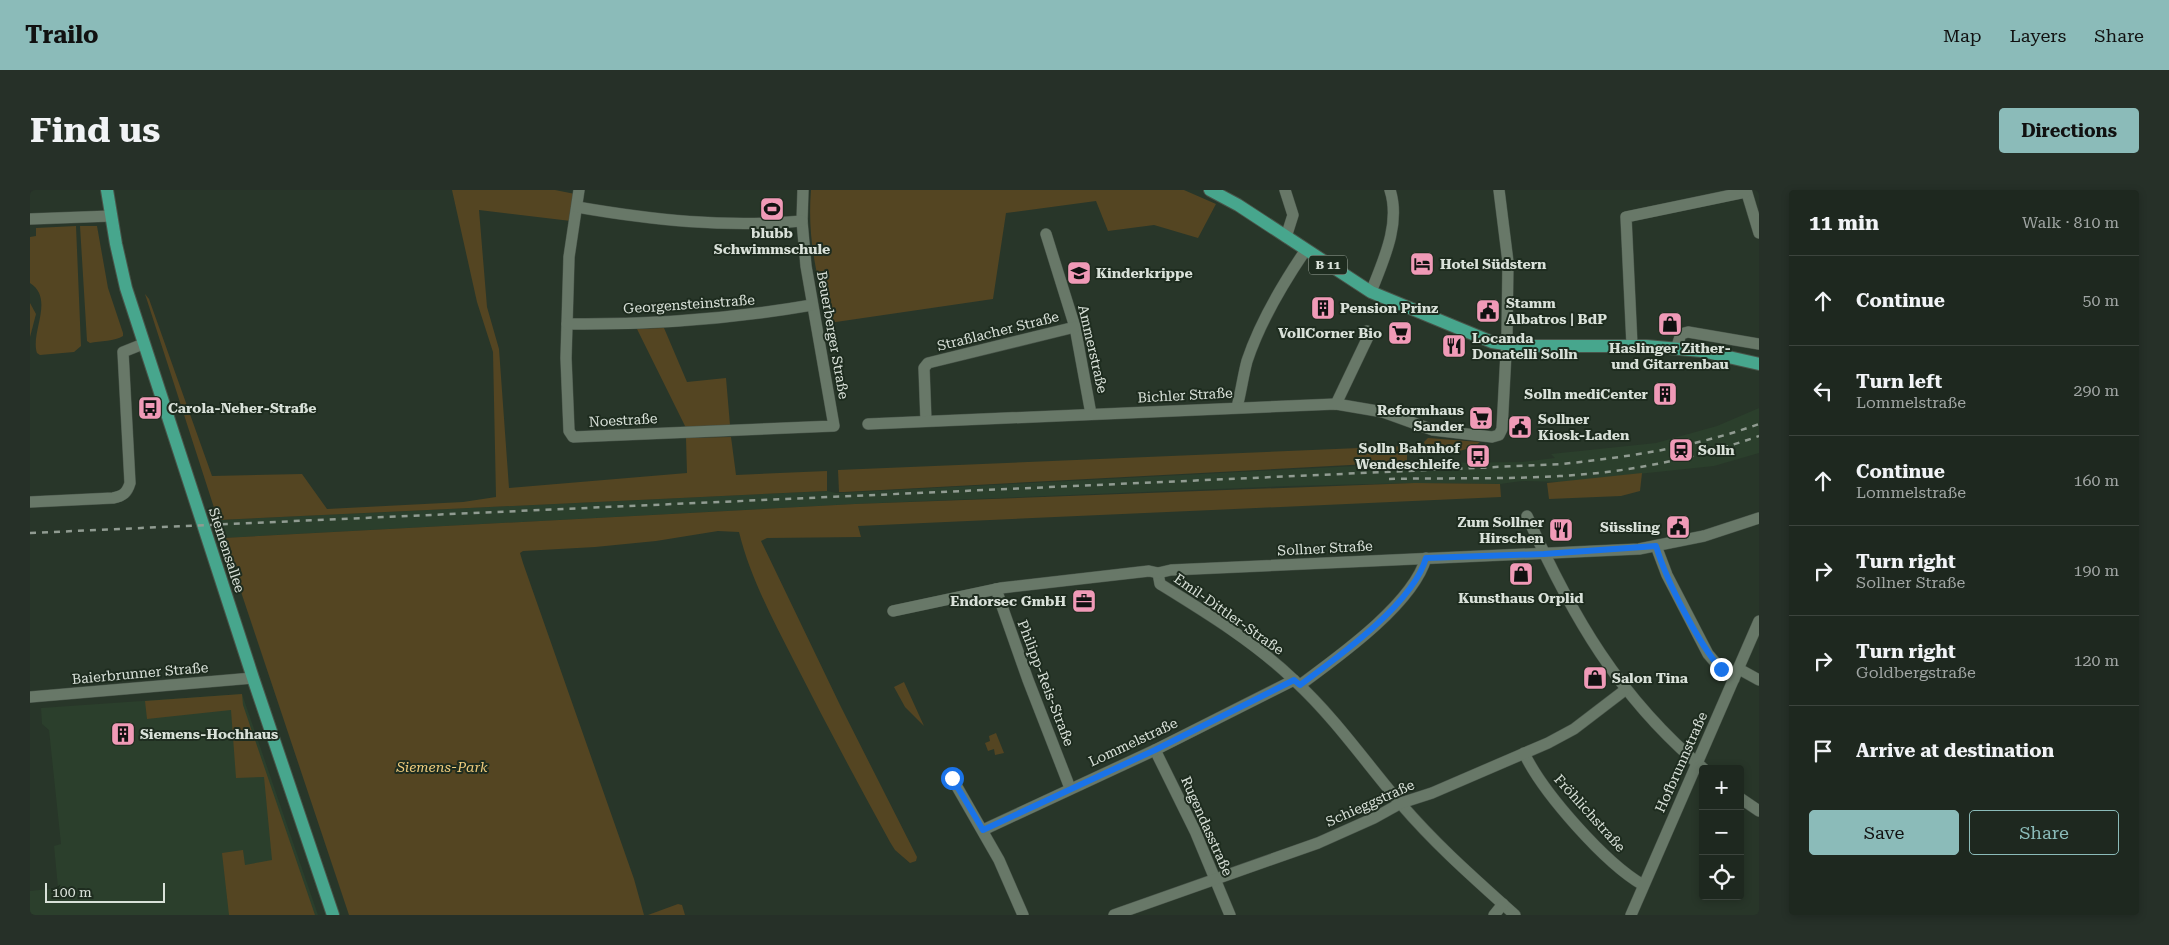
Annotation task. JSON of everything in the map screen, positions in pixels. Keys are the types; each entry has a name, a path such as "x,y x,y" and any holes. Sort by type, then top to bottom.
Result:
{"main road":[{"name":"Siemensallee","path":"107,190 123,278 143,344 333,915"},
{"name":"B 11","path":"1210,190 1238,205 1305,251 1371,292 1492,342 1506,345 1632,345 1702,351 1759,364"},
{"name":"B 11","path":"1676,349 1759,371"}],"street":[{"name":"Noestraße","path":"579,190 569,257 567,324 569,431 573,437 834,426"},
{"name":"Beuerberger Straße","path":"803,190 802,221 806,266 834,426"},
{"path":"1285,190 1293,215 1286,237"},
{"path":"1371,292 1383,262 1391,232 1392,198 1390,190"},
{"path":"1499,190 1508,262 1506,345"},
{"path":"1632,345 1626,217 1746,191 1759,233"},
{"path":"577,207 686,223 724,225 802,221"},
{"path":"30,219 111,216"},
{"name":"Ammerstraße","path":"1046,234 1075,328 1091,414"},
{"path":"1237,407 1247,361 1278,295 1305,251"},
{"name":"Georgensteinstraße","path":"567,324 610,324 731,318 812,306"},
{"name":"Straßlacher Straße","path":"926,421 924,368 928,363 1075,328"},
{"path":"1336,404 1368,337 1367,330"},
{"path":"1676,349 1681,334 1688,332 1759,344"},
{"path":"30,502 113,498 121,496 128,491 130,483 123,352 143,344"},
{"name":"Bichler Straße","path":"868,424 1336,404 1383,412 1433,430 1486,437 1499,435 1502,429 1506,345"},
{"path":"1527,516 1544,554 1584,630 1625,690 1647,715 1699,765"},
{"name":"Sollner Straße","path":"893,611 996,589 1098,575 1148,571 1158,573 1171,570 1544,554 1656,546 1704,536 1759,518"},
{"path":"1656,546 1667,575 1708,654 1721,669 1759,680"},
{"name":"Lommelstraße","path":"983,830 1297,682 1385,616 1422,571 1426,558"},
{"name":"Emil-Dittler-Straße","path":"1158,573 1160,584 1245,639 1297,682 1326,712 1400,804 1462,869 1515,915"},
{"name":"Philipp-Reis-Straße","path":"996,589 1028,680 1070,788"},
{"name":"Hofbrunnstraße","path":"1700,765 1759,621"},
{"name":"Baierbrunner Straße","path":"30,697 253,678"},
{"name":"Schieggstraße","path":"1114,915 1318,843 1400,804 1524,753 1574,729 1625,690"},
{"name":"Rugendasstraße","path":"1155,750 1195,831 1230,915"},
{"name":"Fröhlichstraße","path":"1524,753 1531,767 1557,802 1596,845 1632,878 1643,885"},
{"name":"Hofbrunnstraße","path":"1631,915 1643,885 1699,768"},
{"path":"952,778 983,830 1012,888 1023,915"},
{"path":"1744,801 1759,811"},
{"path":"1494,915 1503,904"}],"shaded area":[{"path":"1759,408 1759,453 1714,466 1562,482 1522,481 1500,484 1415,483 1290,486 855,504 223,538 218,520 827,491 836,493 1413,463 1521,462 1555,458 1551,454 1656,443 1717,426"},
{"path":"242,694 318,915 30,915 30,891 58,888 54,846 61,844 49,730 42,724 41,708"}],"green space":[{"path":"452,190 555,190 575,194 571,221 479,210 487,307 499,349 509,488 687,473 686,438 731,437 736,475 827,471 827,491 218,520 145,294 149,299 212,476 302,474 327,509 463,502 496,497 493,352 477,302"},
{"path":"811,190 1184,190 1216,204 1198,238 1154,225 1108,231 1096,201 1006,213 993,299 829,323 814,258 810,225"},
{"path":"76,226 81,346 74,352 40,355 37,353 36,335 41,298 37,290 30,283 30,237 36,236 36,228"},
{"path":"80,226 97,226 108,288 123,333 123,336 120,338 90,343 87,341"},
{"path":"30,303 36,314 30,337"},
{"path":"664,328 687,382 726,378 730,425 686,428 637,329"},
{"path":"1428,438 1480,442 1463,450 1433,453 1427,452 1424,442"},
{"path":"1407,446 1407,462 839,492 838,470"},
{"path":"1642,473 1640,491 1621,496 1549,499 1547,483"},
{"name":"Siemens-Park","path":"1415,483 1500,484 1501,497 858,526 861,537 767,538 761,541 840,705 917,857 916,861 910,863 895,850 890,842 841,752 763,598 749,565 739,532 718,531 656,541 523,551 520,553 523,563 634,879 644,915 349,915 223,538 855,504"},
{"path":"904,682 924,726 905,707 894,687"},
{"path":"242,694 243,705 315,915 229,915 222,853 243,850 245,865 272,860 264,777 236,778 231,710 147,719 145,701"},
{"path":"996,733 1004,753 995,755 994,749 988,751 985,743 990,741 989,736"},
{"path":"678,904 682,905 685,915 648,915"}],"railway":[{"path":"30,533 1562,464 1662,450 1711,439 1759,424"},
{"path":"1389,479 1550,477 1614,471 1689,457 1759,436"}],"place":[{"name":"blubb Schwimmschule","path":"772,209"},
{"name":"Hotel Südstern","path":"1422,264"},
{"name":"Kinderkrippe","path":"1079,273"},
{"name":"Pension Prinz","path":"1323,308"},
{"name":"Stamm Albatros | BdP","path":"1488,311"},
{"name":"Haslinger Zither- und Gitarrenbau","path":"1670,324"},
{"name":"VollCorner Bio","path":"1400,333"},
{"name":"Locanda Donatelli Solln","path":"1454,346"},
{"name":"Solln mediCenter","path":"1665,394"},
{"name":"Carola-Neher-Straße","path":"150,408"},
{"name":"Reformhaus Sander","path":"1481,418"},
{"name":"Sollner Kiosk-Laden","path":"1520,427"},
{"name":"Solln","path":"1681,450"},
{"name":"Solln Bahnhof Wendeschleife","path":"1478,456"},
{"name":"Süssling","path":"1678,527"},
{"name":"Zum Sollner Hirschen","path":"1561,530"},
{"name":"Kunsthaus Orplid","path":"1521,574"},
{"name":"Endorsec GmbH","path":"1084,601"},
{"name":"Salon Tina","path":"1595,678"},
{"name":"Siemens-Hochhaus","path":"123,734"}],"route":[{"path":"952,778 983,830 1155,750 1294,680 1300,685 1322,669 1398,603 1422,571 1426,558 1544,554 1639,549 1656,546 1667,575 1708,654 1721,669"}]}
